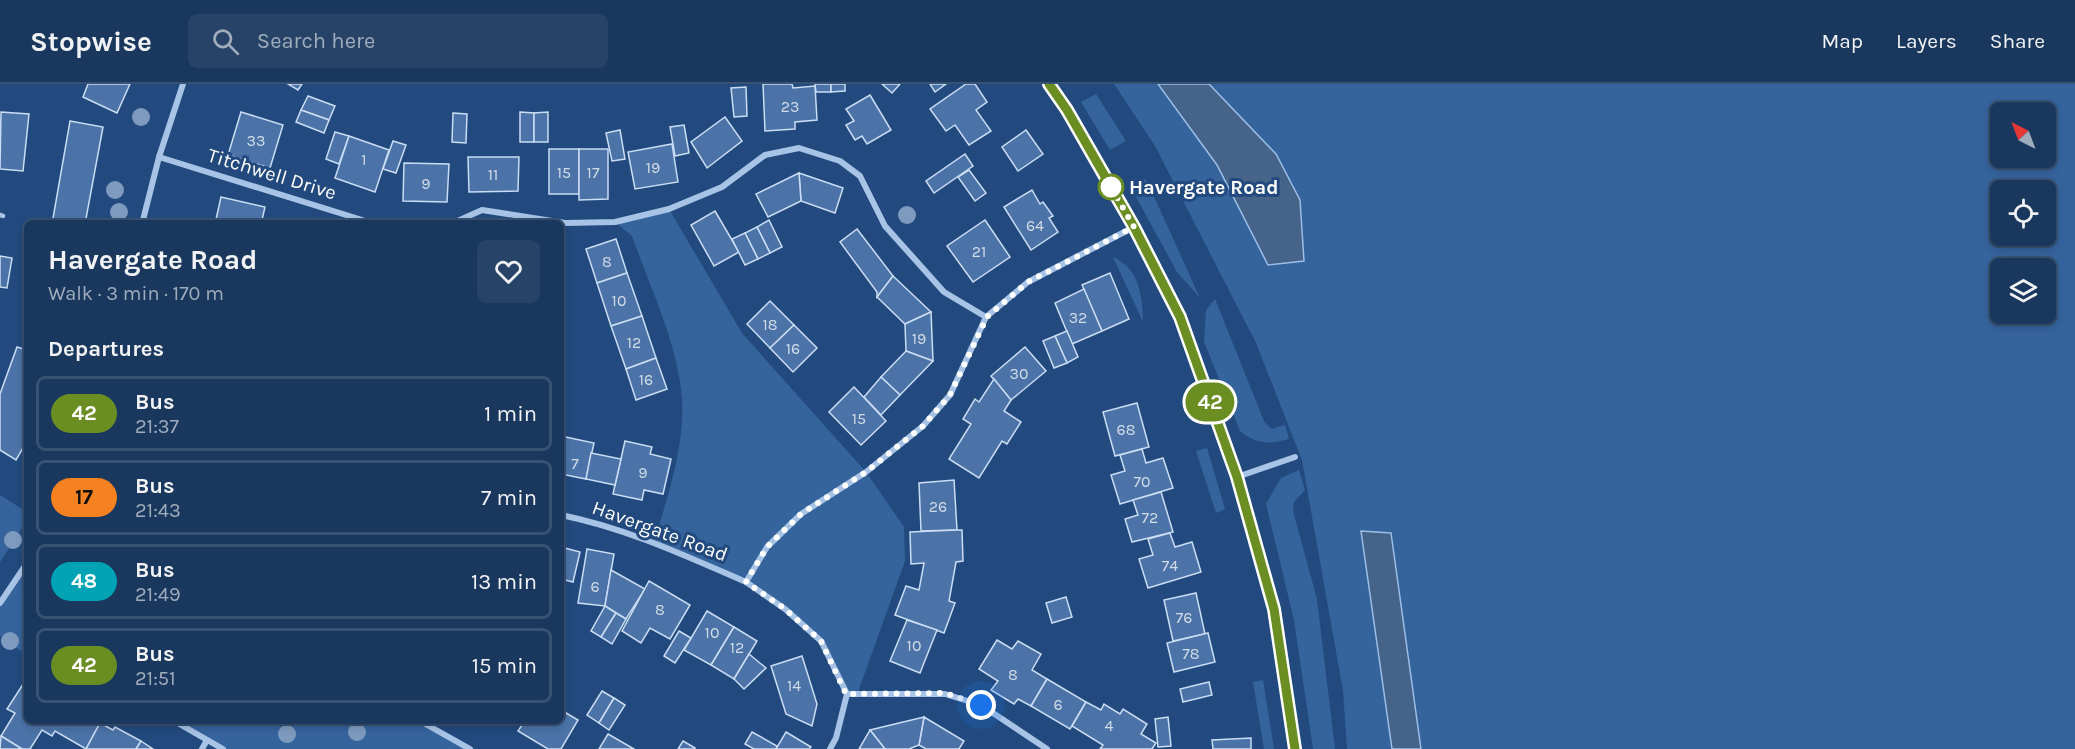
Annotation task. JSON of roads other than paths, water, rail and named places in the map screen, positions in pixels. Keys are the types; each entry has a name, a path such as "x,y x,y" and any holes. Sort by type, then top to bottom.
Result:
{"street":[{"path":"143,220 159,157 183,84"},
{"path":"1049,84 1067,110 1134,227 1180,317 1237,477 1274,609 1295,749"},
{"path":"564,223 615,222 669,208 722,187 765,155 798,148 840,160 860,176 885,226 944,292 987,317"},
{"name":"Titchwell Drive","path":"159,157 362,220"},
{"path":"460,220 482,210 546,220"},
{"name":"Havergate Road","path":"746,582 767,547 801,514 866,472 923,426 950,395 987,317 1028,282 1134,227"},
{"path":"1237,477 1295,457"},
{"name":"Havergate Road","path":"564,516 593,522 644,540 746,582 785,609 821,641 846,694"},
{"path":"0,603 24,567"},
{"path":"830,749 836,738 846,694 945,693 981,705 1047,749"},
{"path":"179,724 223,749"},
{"path":"426,724 470,749"},
{"path":"202,749 207,740"}],"place":[{"name":"Havergate Road","path":"1111,187"}]}
